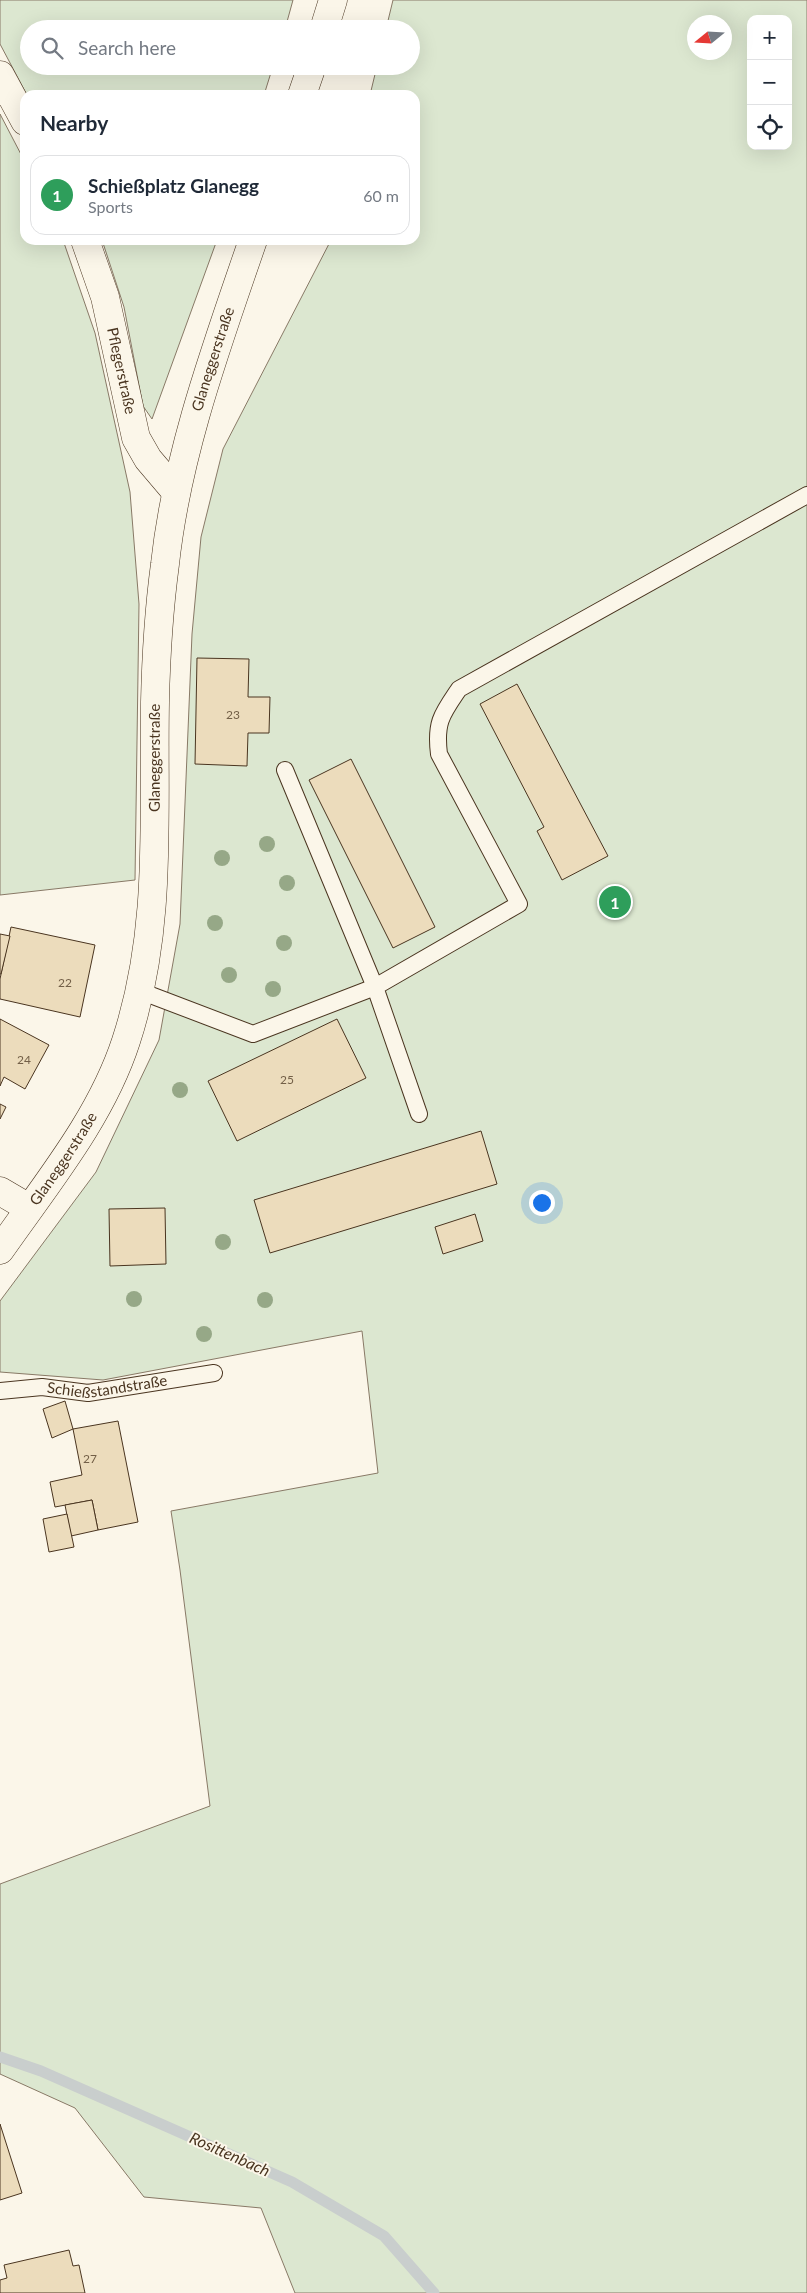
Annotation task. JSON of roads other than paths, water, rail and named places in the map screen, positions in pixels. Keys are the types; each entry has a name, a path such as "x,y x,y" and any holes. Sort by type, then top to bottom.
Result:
{"street":[{"path":"327,20 333,0"},
{"path":"304,90 309,75"},
{"path":"0,76 20,112"},
{"name":"Pflegerstraße","path":"87,245 105,297 136,438 148,459 176,492"},
{"name":"Glaneggerstraße","path":"0,1250 57,1171 101,1100 126,1042 140,991 149,937 156,860 155,700 164,564 176,492 203,391 251,245"},
{"path":"0,1191 29,1208"}],"lane":[{"path":"140,991 253,1034 375,987 519,904 439,754 436,734 443,713 459,689 807,495"},
{"path":"285,770 375,987 419,1114"},
{"name":"Schießstandstraße","path":"0,1391 42,1387 88,1393 214,1372"}],"waterway":[{"name":"Rosittenbach","path":"0,2057 41,2071 292,2182 384,2236 434,2293"}],"place":[{"name":"Schießplatz Glanegg","path":"615,902"}]}
